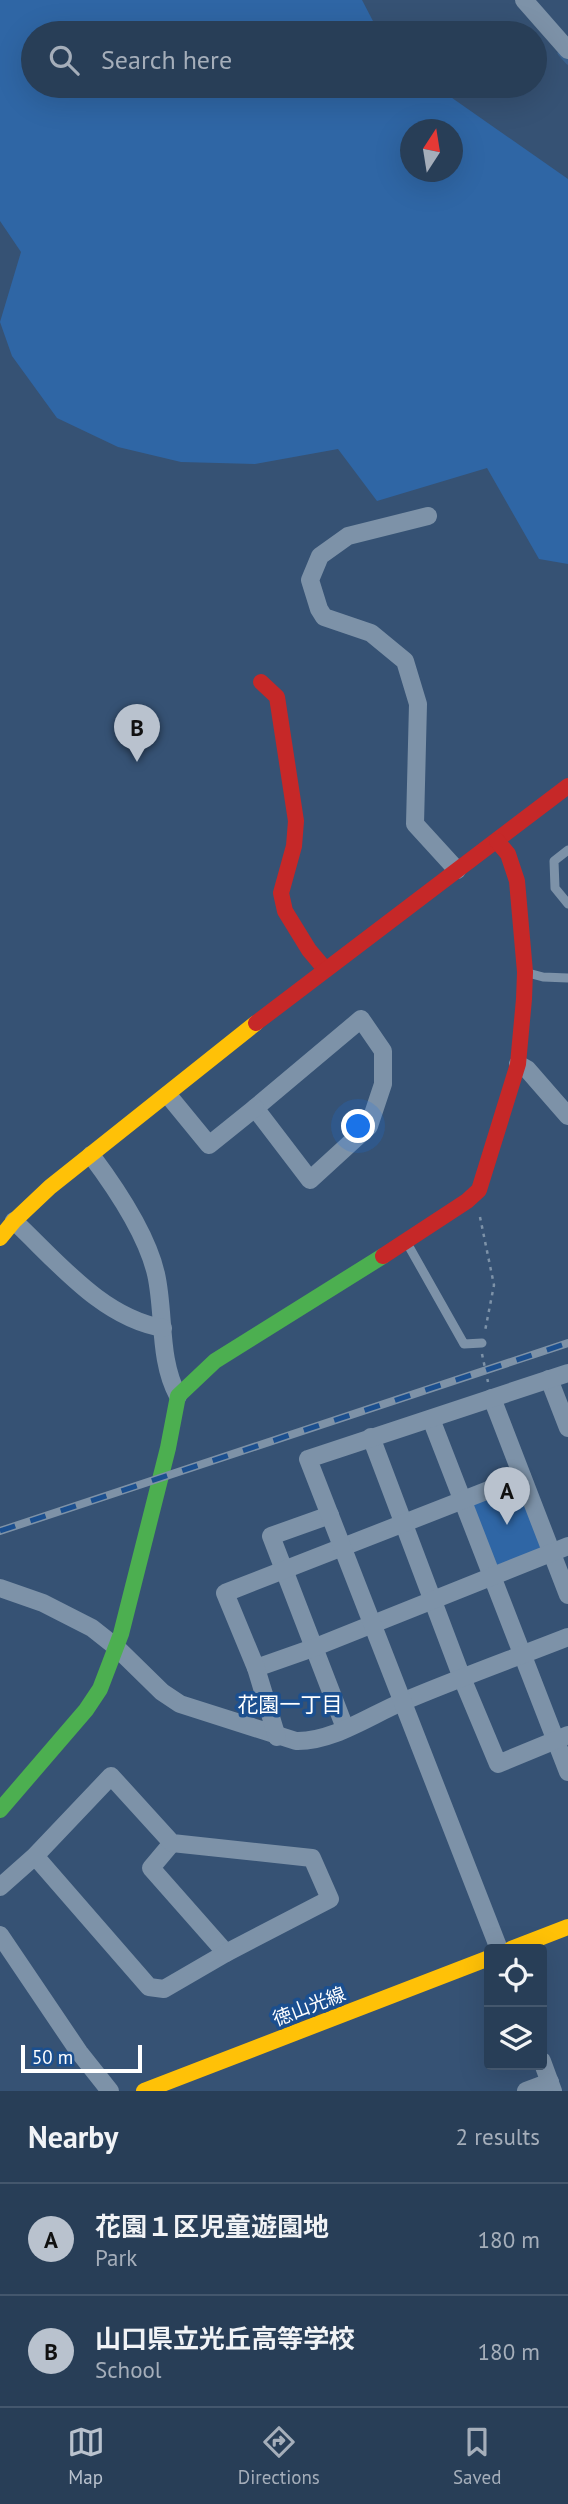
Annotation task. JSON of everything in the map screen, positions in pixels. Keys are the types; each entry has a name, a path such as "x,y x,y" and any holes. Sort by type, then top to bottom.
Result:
{"street":[{"path":"524,0 542,21"},
{"path":"547,26 568,50"},
{"path":"428,516 348,536 320,556 310,580 324,617 371,633 405,661 418,704 415,824 457,870"},
{"path":"261,682 277,697 296,821 294,846 281,893 285,911 309,950 325,969"},
{"path":"0,1238 50,1187 325,969 568,786"},
{"path":"0,1810 86,1710 100,1689 116,1647 168,1448 178,1396 215,1361 406,1242 479,1190 518,1064 525,972 517,881 508,853 497,841"},
{"path":"168,1095 209,1145 361,1019 383,1051 383,1084 369,1126 310,1181 255,1108"},
{"path":"518,1064 527,1069 568,1115"},
{"path":"92,1155 142,1237 156,1271 168,1370 178,1396"},
{"path":"14,1221 87,1289 122,1316 147,1326 163,1328"},
{"path":"497,1944 308,1459 568,1373"},
{"path":"549,1379 568,1428"},
{"path":"492,1398 522,1478 560,1550 568,1595"},
{"path":"431,1419 523,1654 562,1737 568,1772"},
{"path":"371,1437 462,1678 498,1764 562,1737"},
{"path":"277,1737 256,1668 225,1593 522,1478"},
{"path":"330,1515 271,1536 345,1728"},
{"path":"256,1668 560,1550"},
{"path":"0,1588 43,1603 92,1628 116,1647 162,1692 180,1704 277,1737 309,1741 568,1637"},
{"path":"0,1887 35,1856 111,1776 172,1843 312,1858 330,1899 226,1952 164,1989 149,1987 35,1856"},
{"path":"172,1843 150,1868 226,1952"},
{"path":"524,1944 568,1927"},
{"path":"0,1935 79,2052 110,2091"},
{"name":"徳山光線","path":"144,2091 484,1960"},
{"path":"526,2091 552,2087 545,2070"}],"lane":[{"path":"568,850 554,861 555,888 568,904"},
{"path":"525,972 543,977 568,978"},
{"path":"406,1242 464,1344 482,1343"}],"path":[{"path":"479,1190 478,1203 494,1285 482,1343 492,1398"}],"shaded area":[{"path":"0,0 362,0 373,21 21,21 21,98 452,98 568,179 568,564 539,559 487,468 377,501 338,449 255,464 181,462 118,447 57,418 12,356 0,322 21,252 0,221"},
{"path":"519,1482 544,1548 495,1566 470,1502"}],"waterway":[{"path":"560,53 568,62"}],"railway":[{"path":"0,1531 568,1343"}],"traffic: fast":[{"path":"0,1810 86,1710 100,1689 121,1634 168,1448 178,1396 215,1361 383,1256"}],"traffic: slow":[{"path":"0,1238 50,1187 256,1023"},
{"path":"524,1944 568,1927"},
{"path":"144,2091 484,1960"}],"traffic: jam":[{"path":"261,682 277,697 296,821 294,846 281,893 285,911 309,950 325,969"},
{"path":"256,1023 568,786"},
{"path":"383,1256 467,1201 479,1190 518,1064 525,972 517,881 508,854 497,841"}],"place":[{"name":"山口県立光丘高等学校","path":"137,762"},
{"name":"花園１区児童遊園地","path":"507,1525"}],"district":[{"name":"花園一丁目","path":"290,1704"}]}
